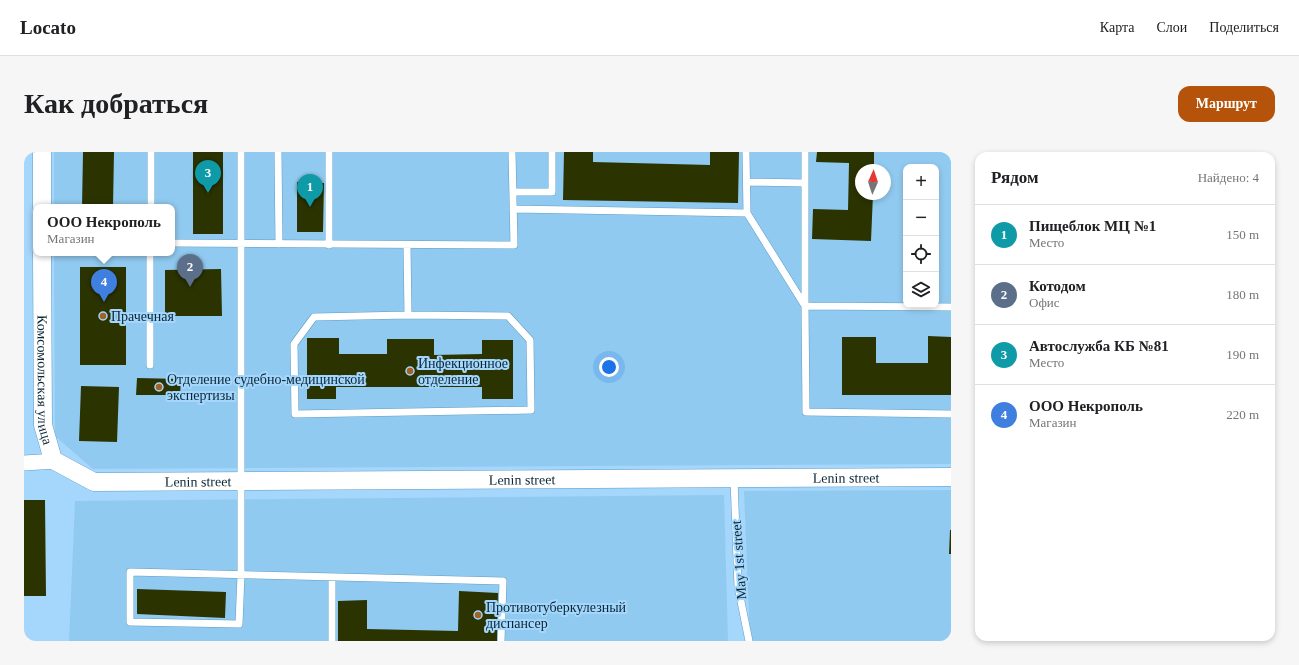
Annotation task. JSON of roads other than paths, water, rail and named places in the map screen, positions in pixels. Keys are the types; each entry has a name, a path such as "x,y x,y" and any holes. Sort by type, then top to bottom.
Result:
{"street":[{"path":"42,152 42,204"},
{"name":"Комсомольская улица","path":"42,256 43,425 53,460 94,482"},
{"path":"24,463 56,461"},
{"name":"Lenin street","path":"94,482 241,480 951,478"}],"lane":[{"path":"151,152 151,204"},
{"path":"241,152 241,575 238,624 130,622 130,572 241,575 332,578 503,581 502,641"},
{"path":"278,152 279,244"},
{"path":"329,152 329,245"},
{"path":"175,243 514,245 512,152"},
{"path":"513,192 552,192 552,152"},
{"path":"746,152 747,213 806,306"},
{"path":"805,152 806,412 951,414"},
{"path":"747,182 805,183"},
{"path":"513,209 747,213"},
{"path":"407,245 408,315"},
{"path":"150,256 150,365"},
{"path":"806,306 951,307"},
{"path":"408,315 508,316 530,340 531,410 295,414 294,344 314,317 408,315"},
{"name":"May 1st street","path":"734,479 738,587 749,641"},
{"path":"332,578 332,641"}],"place":[{"name":"Автослужба КБ №81","path":"208,193"},
{"name":"Пищеблок МЦ №1","path":"310,207"},
{"name":"Котодом","path":"190,287"},
{"name":"ООО Некрополь","path":"104,302"},
{"name":"Прачечная","path":"103,316"},
{"name":"Инфекционное отделение","path":"410,371"},
{"name":"Отделение судебно-медицинской экспертизы","path":"159,387"},
{"name":"Противотуберкулезный диспансер","path":"478,615"}]}
